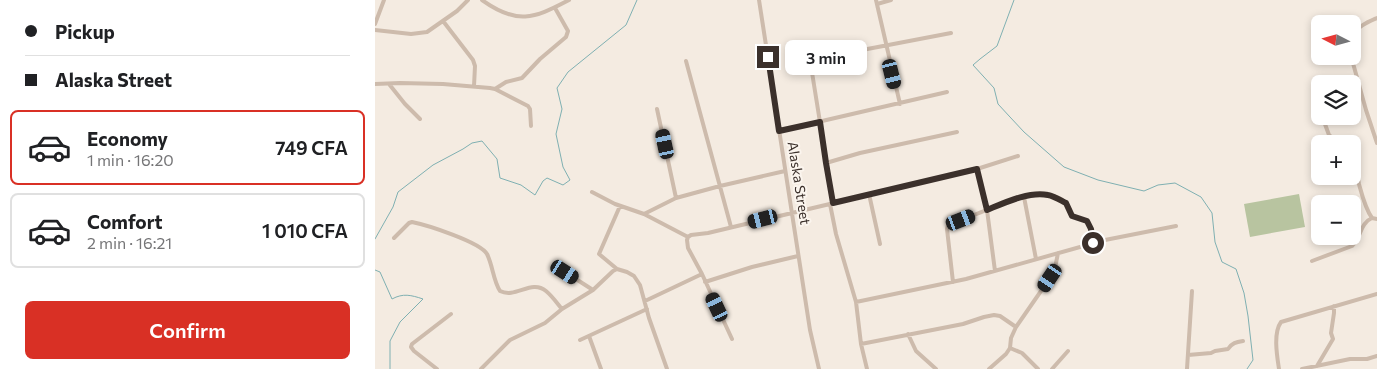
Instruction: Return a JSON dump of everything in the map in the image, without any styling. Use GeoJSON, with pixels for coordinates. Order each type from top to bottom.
{"type":"FeatureCollection","features":[{"type":"Feature","properties":{"kind":"street"},"geometry":{"type":"LineString","coordinates":[[375,24],[384,0]]}},
{"type":"Feature","properties":{"kind":"street"},"geometry":{"type":"LineString","coordinates":[[375,30],[396,33],[425,33],[457,11],[468,0]]}},
{"type":"Feature","properties":{"kind":"street"},"geometry":{"type":"LineString","coordinates":[[482,0],[496,10],[523,18],[555,8],[569,0]]}},
{"type":"Feature","properties":{"kind":"street","name":"Alaska Street"},"geometry":{"type":"LineString","coordinates":[[759,0],[810,330],[819,369]]}},
{"type":"Feature","properties":{"kind":"street"},"geometry":{"type":"LineString","coordinates":[[891,0],[876,2],[900,104]]}},
{"type":"Feature","properties":{"kind":"street"},"geometry":{"type":"LineString","coordinates":[[495,89],[506,82],[522,78],[566,36],[567,31],[555,8]]}},
{"type":"Feature","properties":{"kind":"street"},"geometry":{"type":"LineString","coordinates":[[1361,26],[1377,18]]}},
{"type":"Feature","properties":{"kind":"street"},"geometry":{"type":"LineString","coordinates":[[443,21],[473,60],[475,66],[474,86]]}},
{"type":"Feature","properties":{"kind":"street"},"geometry":{"type":"LineString","coordinates":[[867,369],[861,344],[856,302],[836,234],[810,60],[951,33]]}},
{"type":"Feature","properties":{"kind":"street"},"geometry":{"type":"LineString","coordinates":[[686,60],[731,227]]}},
{"type":"Feature","properties":{"kind":"street"},"geometry":{"type":"LineString","coordinates":[[1354,65],[1377,143]]}},
{"type":"Feature","properties":{"kind":"street"},"geometry":{"type":"LineString","coordinates":[[375,84],[443,84],[495,89],[528,106],[530,109],[531,126]]}},
{"type":"Feature","properties":{"kind":"street"},"geometry":{"type":"LineString","coordinates":[[389,84],[420,119]]}},
{"type":"Feature","properties":{"kind":"street"},"geometry":{"type":"LineString","coordinates":[[779,131],[947,92]]}},
{"type":"Feature","properties":{"kind":"street"},"geometry":{"type":"LineString","coordinates":[[657,108],[676,198]]}},
{"type":"Feature","properties":{"kind":"street"},"geometry":{"type":"LineString","coordinates":[[826,163],[860,153],[957,132]]}},
{"type":"Feature","properties":{"kind":"street"},"geometry":{"type":"LineString","coordinates":[[688,237],[977,169],[1018,156]]}},
{"type":"Feature","properties":{"kind":"street"},"geometry":{"type":"LineString","coordinates":[[977,169],[987,210],[995,270]]}},
{"type":"Feature","properties":{"kind":"street"},"geometry":{"type":"LineString","coordinates":[[644,214],[676,198],[785,171]]}},
{"type":"Feature","properties":{"kind":"street"},"geometry":{"type":"LineString","coordinates":[[1359,185],[1367,210],[1372,218]]}},
{"type":"Feature","properties":{"kind":"street"},"geometry":{"type":"LineString","coordinates":[[593,192],[620,206],[644,214],[688,237]]}},
{"type":"Feature","properties":{"kind":"street"},"geometry":{"type":"LineString","coordinates":[[869,194],[880,244]]}},
{"type":"Feature","properties":{"kind":"street"},"geometry":{"type":"LineString","coordinates":[[953,282],[948,225],[1008,201],[1024,197],[1047,195],[1066,203],[1072,216],[1087,221],[1091,229],[1093,243]]}},
{"type":"Feature","properties":{"kind":"street"},"geometry":{"type":"LineString","coordinates":[[1024,197],[1036,259]]}},
{"type":"Feature","properties":{"kind":"street"},"geometry":{"type":"LineString","coordinates":[[620,206],[599,254],[617,269],[634,276],[640,284],[667,369]]}},
{"type":"Feature","properties":{"kind":"street"},"geometry":{"type":"LineString","coordinates":[[1312,261],[1352,246],[1356,242],[1365,223],[1372,218],[1377,218]]}},
{"type":"Feature","properties":{"kind":"street"},"geometry":{"type":"LineString","coordinates":[[394,238],[412,222],[443,231],[483,249],[489,259],[500,291],[510,294],[529,287],[541,288],[562,309]]}},
{"type":"Feature","properties":{"kind":"street"},"geometry":{"type":"LineString","coordinates":[[856,302],[953,282],[1093,243],[1175,226]]}},
{"type":"Feature","properties":{"kind":"street"},"geometry":{"type":"LineString","coordinates":[[688,237],[688,248],[732,339]]}},
{"type":"Feature","properties":{"kind":"street"},"geometry":{"type":"LineString","coordinates":[[989,369],[1010,348],[1011,338],[1016,328],[1050,278],[1055,268],[1058,253]]}},
{"type":"Feature","properties":{"kind":"street"},"geometry":{"type":"LineString","coordinates":[[705,282],[752,267],[799,256]]}},
{"type":"Feature","properties":{"kind":"street"},"geometry":{"type":"LineString","coordinates":[[481,369],[510,340],[538,327],[562,309],[593,290],[617,269]]}},
{"type":"Feature","properties":{"kind":"street"},"geometry":{"type":"LineString","coordinates":[[565,272],[593,290]]}},
{"type":"Feature","properties":{"kind":"street"},"geometry":{"type":"LineString","coordinates":[[645,302],[702,274]]}},
{"type":"Feature","properties":{"kind":"street"},"geometry":{"type":"LineString","coordinates":[[1187,369],[1192,291]]}},
{"type":"Feature","properties":{"kind":"street"},"geometry":{"type":"LineString","coordinates":[[1279,369],[1277,328],[1281,322],[1377,294]]}},
{"type":"Feature","properties":{"kind":"street"},"geometry":{"type":"LineString","coordinates":[[1314,367],[1333,339],[1331,333],[1334,306]]}},
{"type":"Feature","properties":{"kind":"street"},"geometry":{"type":"LineString","coordinates":[[580,340],[647,309]]}},
{"type":"Feature","properties":{"kind":"street"},"geometry":{"type":"LineString","coordinates":[[437,369],[414,351],[411,344],[451,314]]}},
{"type":"Feature","properties":{"kind":"street"},"geometry":{"type":"LineString","coordinates":[[861,344],[963,324],[984,317],[999,316],[1016,328]]}},
{"type":"Feature","properties":{"kind":"street"},"geometry":{"type":"LineString","coordinates":[[908,334],[916,351],[936,369]]}},
{"type":"Feature","properties":{"kind":"street"},"geometry":{"type":"LineString","coordinates":[[589,336],[601,369]]}},
{"type":"Feature","properties":{"kind":"street"},"geometry":{"type":"LineString","coordinates":[[1188,355],[1228,349],[1230,345],[1243,341]]}},
{"type":"Feature","properties":{"kind":"street"},"geometry":{"type":"LineString","coordinates":[[1010,348],[1022,353],[1037,369]]}},
{"type":"Feature","properties":{"kind":"street"},"geometry":{"type":"LineString","coordinates":[[1052,369],[1068,351]]}},
{"type":"Feature","properties":{"kind":"street"},"geometry":{"type":"LineString","coordinates":[[1302,369],[1350,358],[1367,359],[1377,356]]}},
{"type":"Feature","properties":{"kind":"green space"},"geometry":{"type":"Polygon","coordinates":[[[1299,194],[1305,227],[1250,237],[1244,204],[1299,194]]]}},
{"type":"Feature","properties":{"kind":"waterway"},"geometry":{"type":"LineString","coordinates":[[375,239],[393,207],[398,192],[433,165],[472,143],[482,141],[497,159],[500,178],[521,185],[535,195],[543,181],[547,178],[563,185],[570,180],[563,167],[556,134],[562,109],[557,88],[568,72],[626,25],[637,0]]}},
{"type":"Feature","properties":{"kind":"waterway"},"geometry":{"type":"LineString","coordinates":[[1014,0],[997,46],[973,65],[994,88],[998,104],[1024,132],[1064,167],[1098,180],[1144,191],[1158,185],[1175,183],[1201,197],[1212,213],[1215,242],[1222,262],[1236,269],[1244,293],[1253,360],[1247,369]]}},
{"type":"Feature","properties":{"kind":"waterway"},"geometry":{"type":"LineString","coordinates":[[375,270],[380,272],[392,299],[407,295],[423,299],[400,322],[390,341],[390,369]]}},
{"type":"Feature","properties":{"kind":"route"},"geometry":{"type":"LineString","coordinates":[[768,57],[779,131],[820,122],[833,203],[977,169],[987,210],[1008,201],[1031,195],[1047,195],[1060,199],[1066,203],[1072,216],[1087,221],[1091,229],[1093,243]]}}]}
